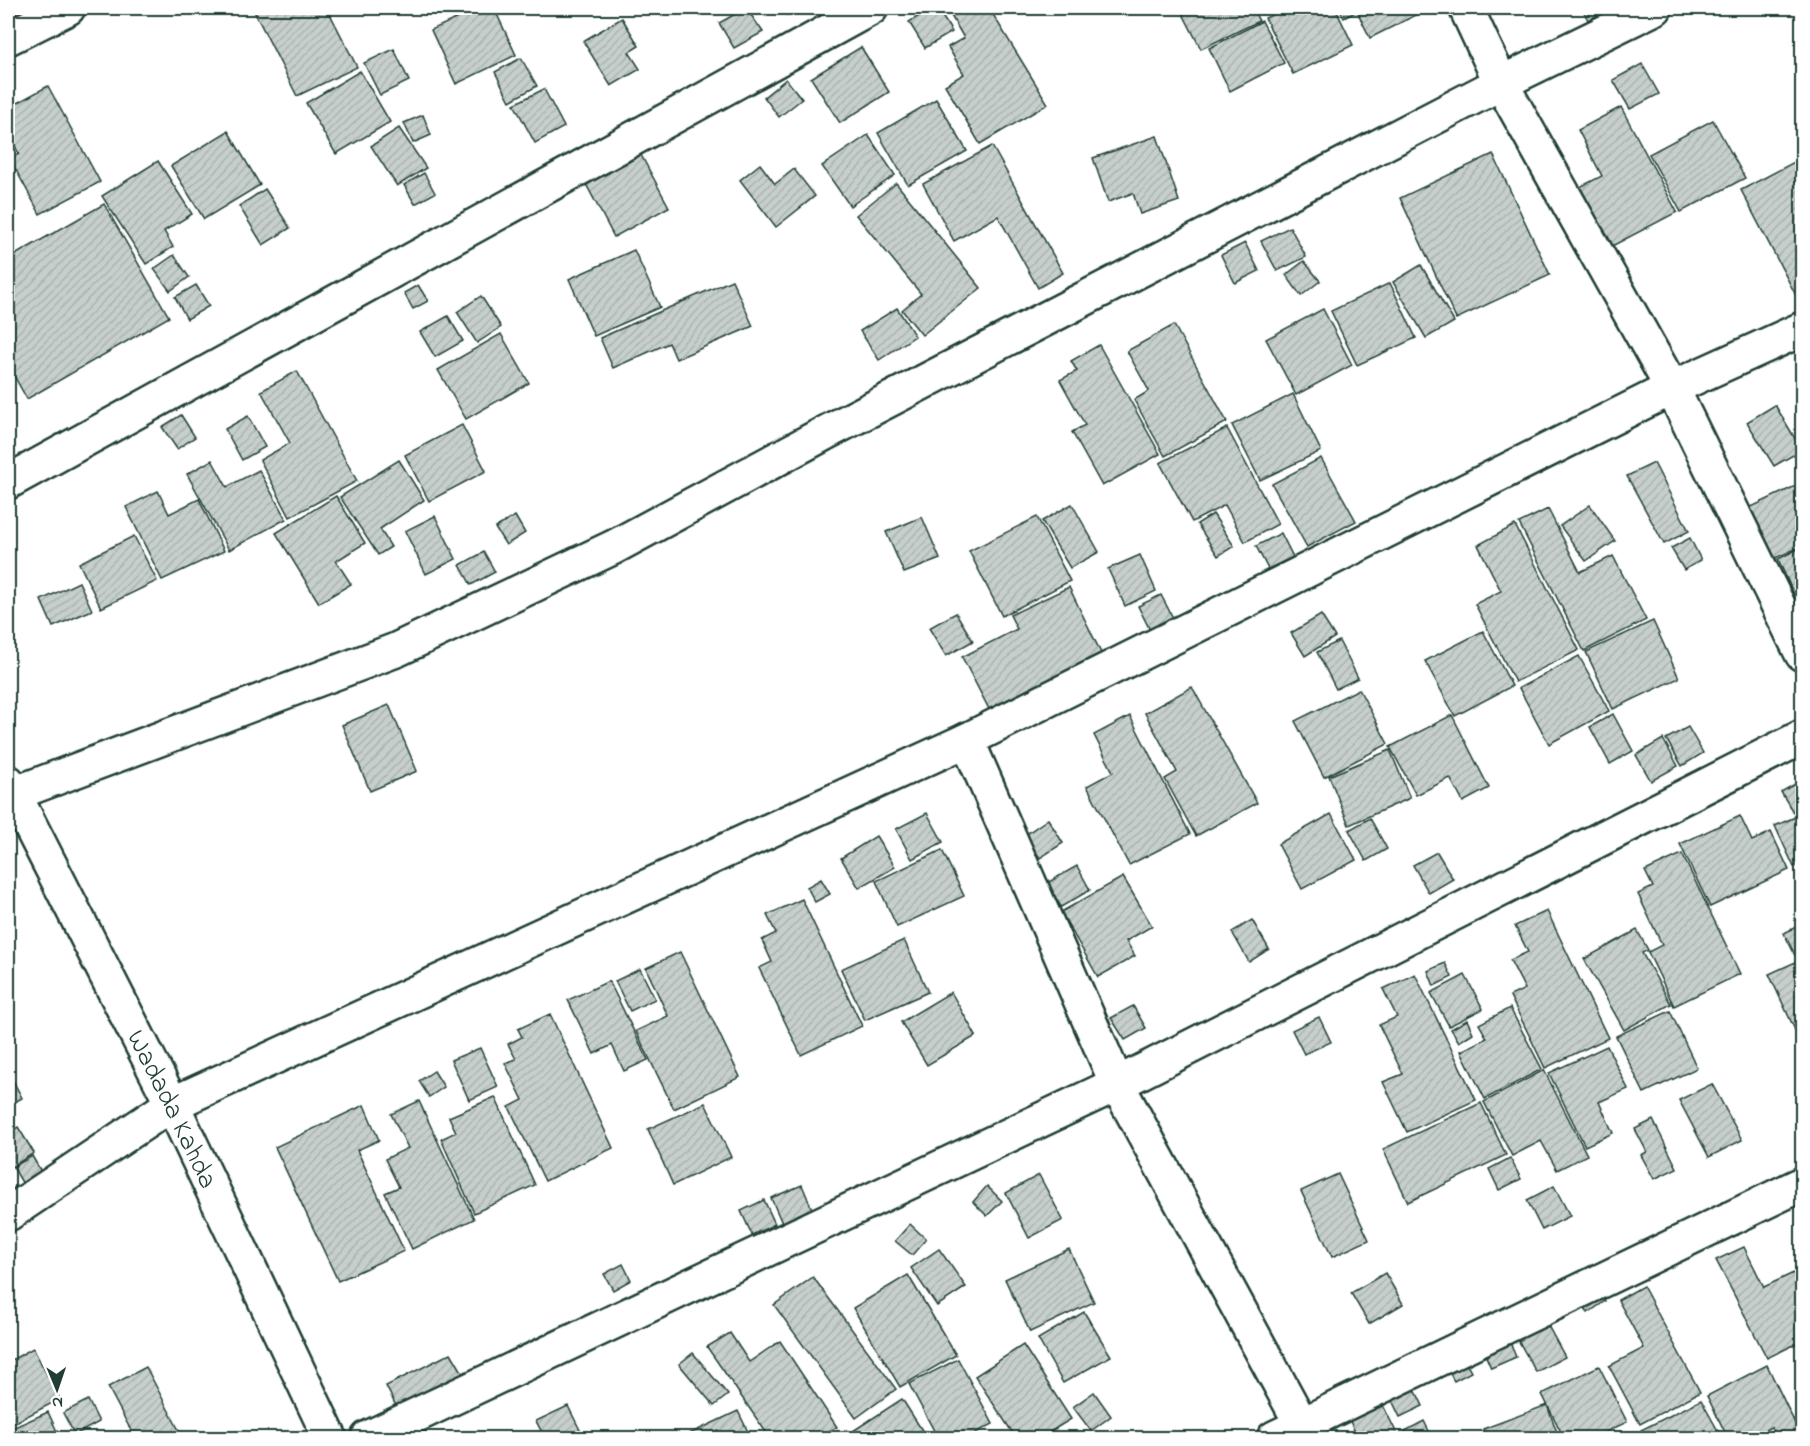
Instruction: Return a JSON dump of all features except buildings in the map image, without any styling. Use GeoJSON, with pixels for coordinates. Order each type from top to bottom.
{"type":"FeatureCollection","features":[{"type":"Feature","properties":{"kind":"street"},"geometry":{"type":"LineString","coordinates":[[8,38],[68,8]]}},
{"type":"Feature","properties":{"kind":"street"},"geometry":{"type":"LineString","coordinates":[[8,482],[871,8]]}},
{"type":"Feature","properties":{"kind":"street"},"geometry":{"type":"LineString","coordinates":[[1466,8],[1501,83],[1672,388],[1803,654]]}},
{"type":"Feature","properties":{"kind":"street"},"geometry":{"type":"LineString","coordinates":[[9,790],[396,650],[614,547],[838,427],[1501,83],[1655,8]]}},
{"type":"Feature","properties":{"kind":"street"},"geometry":{"type":"LineString","coordinates":[[8,1214],[172,1104],[967,740],[1672,388],[1803,329]]}},
{"type":"Feature","properties":{"kind":"street"},"geometry":{"type":"LineString","coordinates":[[368,1438],[1117,1084],[1803,737]]}},
{"type":"Feature","properties":{"kind":"street"},"geometry":{"type":"LineString","coordinates":[[967,740],[1117,1084],[1296,1434],[1803,1184]]}},
{"type":"Feature","properties":{"kind":"street","name":"Wadada Kahda"},"geometry":{"type":"LineString","coordinates":[[9,790],[172,1104],[330,1438]]}}]}
